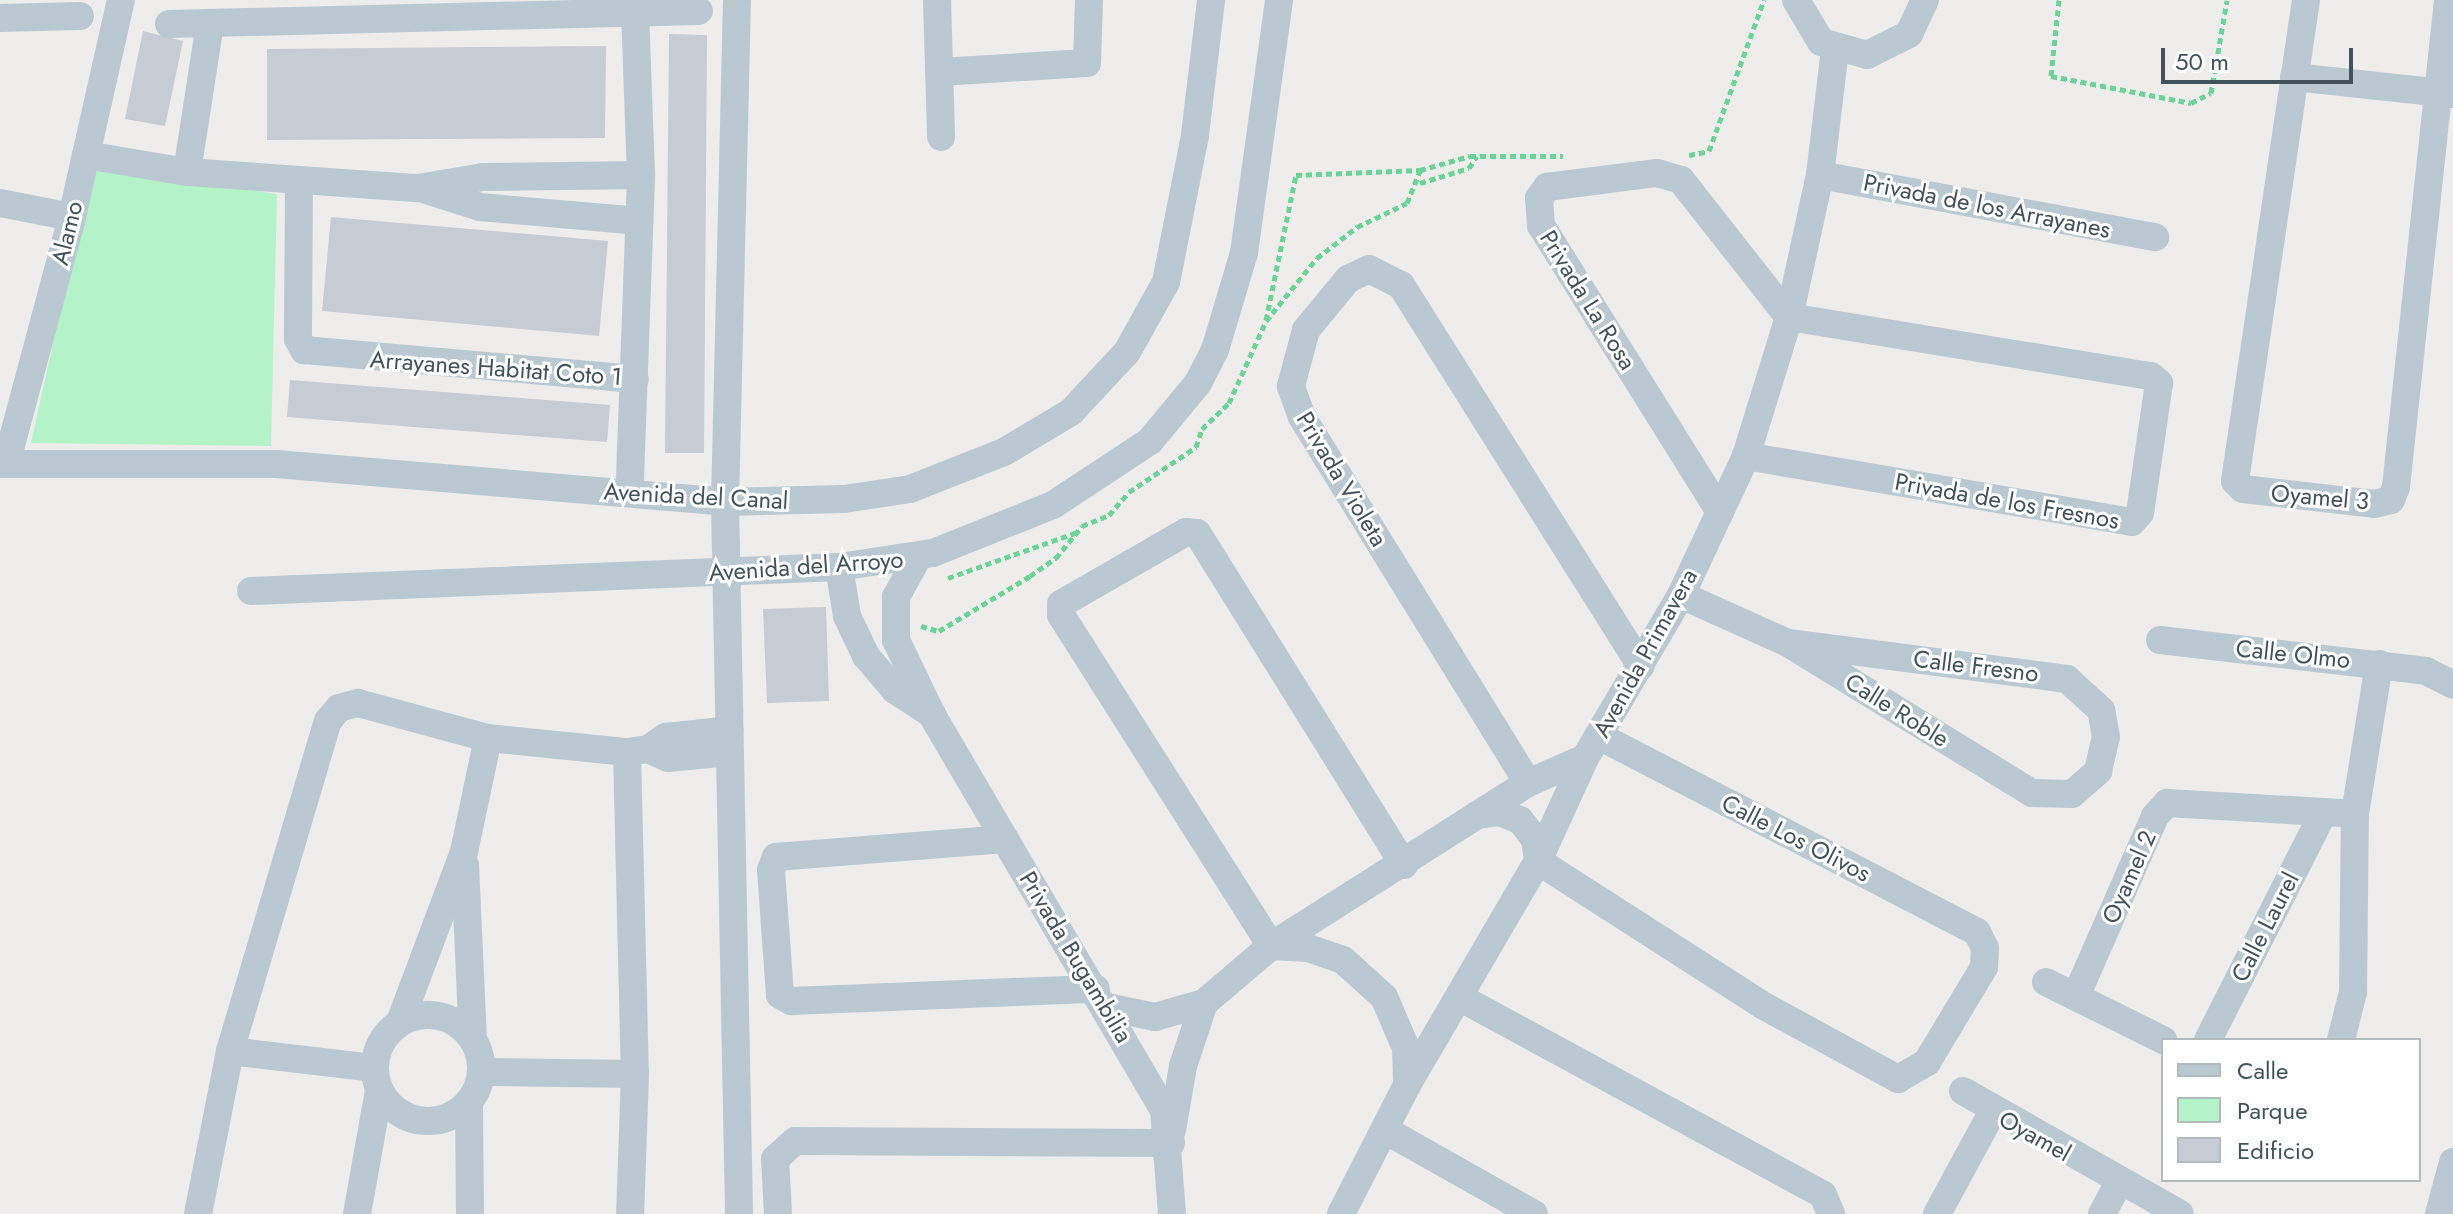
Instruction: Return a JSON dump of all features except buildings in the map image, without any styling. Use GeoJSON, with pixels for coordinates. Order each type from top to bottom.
{"type":"FeatureCollection","features":[{"type":"Feature","properties":{"kind":"street","name":"Alamo"},"geometry":{"type":"LineString","coordinates":[[3,464],[72,217],[121,0]]}},
{"type":"Feature","properties":{"kind":"street"},"geometry":{"type":"LineString","coordinates":[[737,0],[725,502],[739,1214]]}},
{"type":"Feature","properties":{"kind":"street"},"geometry":{"type":"LineString","coordinates":[[937,0],[941,137]]}},
{"type":"Feature","properties":{"kind":"street"},"geometry":{"type":"LineString","coordinates":[[940,72],[1087,63],[1089,0]]}},
{"type":"Feature","properties":{"kind":"street","name":"Avenida del Canal"},"geometry":{"type":"LineString","coordinates":[[3,464],[276,464],[725,502],[844,499],[910,489],[1004,452],[1071,412],[1127,352],[1166,282],[1195,135],[1211,0]]}},
{"type":"Feature","properties":{"kind":"street","name":"Avenida del Arroyo"},"geometry":{"type":"LineString","coordinates":[[251,591],[839,567],[918,557],[1019,522],[1087,486],[1150,441],[1198,383],[1227,318],[1244,253],[1279,0]]}},
{"type":"Feature","properties":{"kind":"street"},"geometry":{"type":"LineString","coordinates":[[1796,0],[1809,31],[1835,50],[1867,55],[1897,44],[1919,20],[1925,0]]}},
{"type":"Feature","properties":{"kind":"street","name":"Oyamel 3"},"geometry":{"type":"LineString","coordinates":[[2306,0],[2235,481],[2243,489],[2345,501],[2391,500],[2396,487],[2446,94],[2448,0]]}},
{"type":"Feature","properties":{"kind":"street"},"geometry":{"type":"LineString","coordinates":[[169,24],[699,11]]}},
{"type":"Feature","properties":{"kind":"street","name":"Arrayanes Habitat Coto 1"},"geometry":{"type":"LineString","coordinates":[[299,182],[298,339],[304,350],[635,379],[641,175],[635,13]]}},
{"type":"Feature","properties":{"kind":"street"},"geometry":{"type":"LineString","coordinates":[[0,18],[80,16]]}},
{"type":"Feature","properties":{"kind":"street"},"geometry":{"type":"LineString","coordinates":[[187,172],[210,23]]}},
{"type":"Feature","properties":{"kind":"street","name":"Avenida Primavera"},"geometry":{"type":"LineString","coordinates":[[1341,1214],[1407,1085],[1538,861],[1592,747],[1681,595],[1746,456],[1789,317],[1820,175],[1835,50]]}},
{"type":"Feature","properties":{"kind":"street"},"geometry":{"type":"LineString","coordinates":[[2294,77],[2446,94]]}},
{"type":"Feature","properties":{"kind":"street"},"geometry":{"type":"LineString","coordinates":[[86,155],[187,172],[418,188],[483,177],[641,175]]}},
{"type":"Feature","properties":{"kind":"street","name":"Privada La Rosa"},"geometry":{"type":"LineString","coordinates":[[1720,512],[1541,226],[1539,198],[1560,181],[1657,173],[1681,180],[1789,317]]}},
{"type":"Feature","properties":{"kind":"street","name":"Privada de los Arrayanes"},"geometry":{"type":"LineString","coordinates":[[1820,175],[2155,237]]}},
{"type":"Feature","properties":{"kind":"street"},"geometry":{"type":"LineString","coordinates":[[418,188],[480,207],[639,221]]}},
{"type":"Feature","properties":{"kind":"street"},"geometry":{"type":"LineString","coordinates":[[0,203],[72,217]]}},
{"type":"Feature","properties":{"kind":"street","name":"Privada Violeta"},"geometry":{"type":"LineString","coordinates":[[1528,783],[1302,417],[1291,386],[1306,330],[1348,279],[1369,269],[1401,285],[1641,666]]}},
{"type":"Feature","properties":{"kind":"street","name":"Privada de los Fresnos"},"geometry":{"type":"LineString","coordinates":[[1746,456],[2126,522],[2140,513],[2160,389],[2156,378],[1789,317]]}},
{"type":"Feature","properties":{"kind":"street"},"geometry":{"type":"LineString","coordinates":[[630,478],[635,379]]}},
{"type":"Feature","properties":{"kind":"street"},"geometry":{"type":"LineString","coordinates":[[1271,946],[1061,615],[1065,599],[1186,532],[1197,533],[1404,865]]}},
{"type":"Feature","properties":{"kind":"street","name":"Privada Bugambilia"},"geometry":{"type":"LineString","coordinates":[[918,557],[896,597],[893,626],[932,715],[1164,1110],[1171,1143],[1172,1214]]}},
{"type":"Feature","properties":{"kind":"street","name":"Privada Bugambilia"},"geometry":{"type":"LineString","coordinates":[[839,567],[847,616],[866,656],[895,690],[932,715]]}},
{"type":"Feature","properties":{"kind":"street","name":"Calle Roble"},"geometry":{"type":"LineString","coordinates":[[1681,595],[1788,643],[2032,793],[2072,794],[2091,781],[2102,760]]}},
{"type":"Feature","properties":{"kind":"street","name":"Calle Olmo"},"geometry":{"type":"LineString","coordinates":[[2160,640],[2439,668],[2453,685]]}},
{"type":"Feature","properties":{"kind":"street","name":"Calle Fresno"},"geometry":{"type":"LineString","coordinates":[[1788,643],[2067,679],[2101,710],[2102,760]]}},
{"type":"Feature","properties":{"kind":"street"},"geometry":{"type":"LineString","coordinates":[[2342,1038],[2353,992],[2355,814],[2379,664]]}},
{"type":"Feature","properties":{"kind":"street"},"geometry":{"type":"LineString","coordinates":[[198,1214],[230,1051],[328,721],[339,708],[358,703],[488,738],[638,750],[668,758],[730,741]]}},
{"type":"Feature","properties":{"kind":"street"},"geometry":{"type":"LineString","coordinates":[[357,1214],[382,1042],[400,1022],[464,852],[488,738]]}},
{"type":"Feature","properties":{"kind":"street"},"geometry":{"type":"LineString","coordinates":[[1005,839],[776,857],[771,870],[780,995],[791,1001],[1101,998],[1155,1017],[1204,1003],[1271,946],[1404,865],[1528,783],[1592,747]]}},
{"type":"Feature","properties":{"kind":"street","name":"Calle Los Olivos"},"geometry":{"type":"LineString","coordinates":[[1538,861],[1764,1006],[1898,1079],[1927,1062],[1984,967],[1985,948],[1977,932],[1592,747]]}},
{"type":"Feature","properties":{"kind":"street"},"geometry":{"type":"LineString","coordinates":[[630,1214],[635,1074],[638,750]]}},
{"type":"Feature","properties":{"kind":"street","name":"Oyamel 2"},"geometry":{"type":"LineString","coordinates":[[2077,994],[2155,816],[2167,803],[2355,814]]}},
{"type":"Feature","properties":{"kind":"street"},"geometry":{"type":"LineString","coordinates":[[1477,815],[1499,812],[1520,820],[1535,839],[1538,861]]}},
{"type":"Feature","properties":{"kind":"street","name":"Calle Laurel"},"geometry":{"type":"LineString","coordinates":[[2209,1038],[2323,813]]}},
{"type":"Feature","properties":{"kind":"street"},"geometry":{"type":"LineString","coordinates":[[464,852],[473,1040],[481,1072],[469,1101],[470,1214]]}},
{"type":"Feature","properties":{"kind":"street"},"geometry":{"type":"LineString","coordinates":[[1271,946],[1326,953],[1372,982],[1402,1030],[1407,1085]]}},
{"type":"Feature","properties":{"kind":"street"},"geometry":{"type":"LineString","coordinates":[[2046,982],[2077,994],[2161,1039]]}},
{"type":"Feature","properties":{"kind":"street"},"geometry":{"type":"LineString","coordinates":[[1459,997],[1823,1195],[1832,1211]]}},
{"type":"Feature","properties":{"kind":"street"},"geometry":{"type":"LineString","coordinates":[[778,1214],[775,1159],[795,1141],[1171,1143],[1183,1066],[1204,1003]]}},
{"type":"Feature","properties":{"kind":"street"},"geometry":{"type":"LineString","coordinates":[[400,1022],[440,1017],[473,1040]]}},
{"type":"Feature","properties":{"kind":"street"},"geometry":{"type":"LineString","coordinates":[[230,1051],[377,1079],[411,1118],[453,1115],[469,1101]]}},
{"type":"Feature","properties":{"kind":"street"},"geometry":{"type":"LineString","coordinates":[[481,1072],[635,1074]]}},
{"type":"Feature","properties":{"kind":"street"},"geometry":{"type":"LineString","coordinates":[[1963,1091],[1994,1109]]}},
{"type":"Feature","properties":{"kind":"street","name":"Oyamel"},"geometry":{"type":"LineString","coordinates":[[1937,1214],[1994,1109],[2118,1184],[2180,1214]]}},
{"type":"Feature","properties":{"kind":"street"},"geometry":{"type":"LineString","coordinates":[[1385,1130],[1534,1214]]}},
{"type":"Feature","properties":{"kind":"street"},"geometry":{"type":"LineString","coordinates":[[2439,1214],[2453,1162]]}},
{"type":"Feature","properties":{"kind":"street"},"geometry":{"type":"LineString","coordinates":[[2102,1214],[2118,1184]]}},
{"type":"Feature","properties":{"kind":"path"},"geometry":{"type":"LineString","coordinates":[[1683,154],[1709,151],[1764,0]]}},
{"type":"Feature","properties":{"kind":"path"},"geometry":{"type":"LineString","coordinates":[[2059,0],[2051,76],[2191,103],[2211,93],[2227,0]]}},
{"type":"Feature","properties":{"kind":"path"},"geometry":{"type":"LineString","coordinates":[[1420,183],[1469,168],[1477,156]]}},
{"type":"Feature","properties":{"kind":"path"},"geometry":{"type":"LineString","coordinates":[[935,582],[1075,533],[1109,515],[1129,492],[1196,447],[1202,429],[1229,403],[1266,321],[1296,175],[1420,170],[1443,159],[1477,156],[1571,156]]}},
{"type":"Feature","properties":{"kind":"path"},"geometry":{"type":"LineString","coordinates":[[1266,321],[1317,258],[1357,227],[1407,203],[1420,183],[1420,170]]}},
{"type":"Feature","properties":{"kind":"path"},"geometry":{"type":"LineString","coordinates":[[912,615],[924,631],[939,631],[1056,558],[1075,533]]}},
{"type":"Feature","properties":{"kind":"green space"},"geometry":{"type":"Polygon","coordinates":[[[92,167],[277,194],[271,446],[31,443],[92,167]]]}}]}
